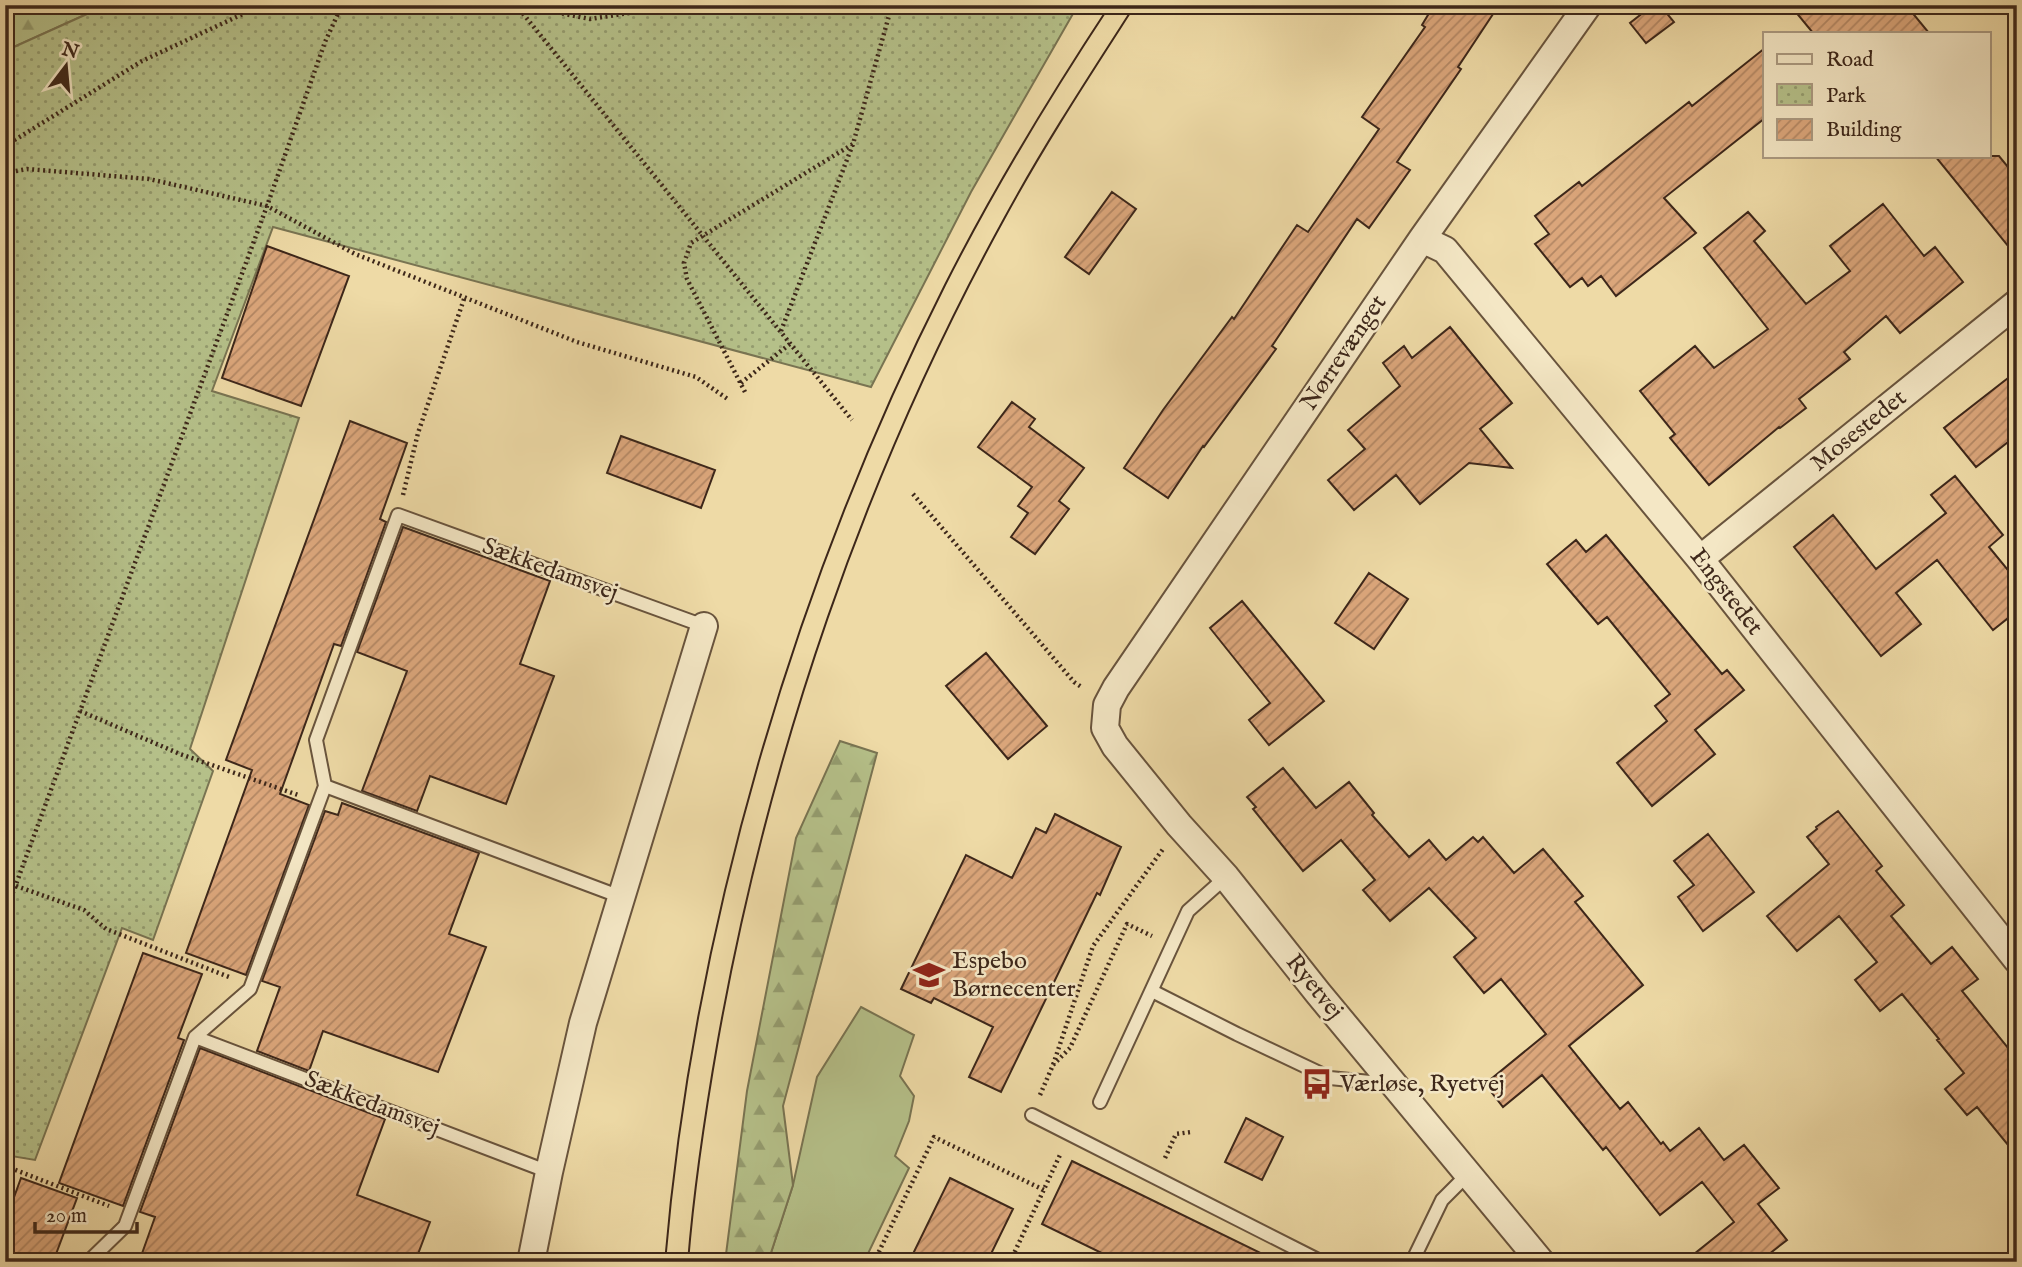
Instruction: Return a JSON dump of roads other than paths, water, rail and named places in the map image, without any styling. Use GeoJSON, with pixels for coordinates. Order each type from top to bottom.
{"type":"FeatureCollection","features":[{"type":"Feature","properties":{"kind":"street","name":"Nørrevænget"},"geometry":{"type":"LineString","coordinates":[[1107,705],[1422,239],[1588,5]]}},
{"type":"Feature","properties":{"kind":"street","name":"Engstedet"},"geometry":{"type":"LineString","coordinates":[[1422,239],[1445,250],[1700,559],[2012,946]]}},
{"type":"Feature","properties":{"kind":"street","name":"Mosestedet"},"geometry":{"type":"LineString","coordinates":[[1700,559],[2017,303]]}},
{"type":"Feature","properties":{"kind":"street","name":"Sækkedamsvej"},"geometry":{"type":"LineString","coordinates":[[531,1262],[583,1023],[704,626]]}},
{"type":"Feature","properties":{"kind":"street","name":"Ryetvej"},"geometry":{"type":"LineString","coordinates":[[1107,705],[1105,728],[1115,746],[1226,877],[1541,1262]]}},
{"type":"Feature","properties":{"kind":"lane","name":"Sækkedamsvej"},"geometry":{"type":"LineString","coordinates":[[325,786],[316,740],[398,515],[704,626]]}},
{"type":"Feature","properties":{"kind":"lane"},"geometry":{"type":"LineString","coordinates":[[88,1262],[125,1226],[195,1037],[250,989],[325,786],[621,897]]}},
{"type":"Feature","properties":{"kind":"lane"},"geometry":{"type":"LineString","coordinates":[[1100,1102],[1188,911],[1226,877]]}},
{"type":"Feature","properties":{"kind":"lane"},"geometry":{"type":"LineString","coordinates":[[1152,991],[1330,1078],[1395,1084]]}},
{"type":"Feature","properties":{"kind":"lane","name":"Sækkedamsvej"},"geometry":{"type":"LineString","coordinates":[[195,1037],[549,1172]]}},
{"type":"Feature","properties":{"kind":"lane"},"geometry":{"type":"LineString","coordinates":[[1032,1115],[1322,1262]]}},
{"type":"Feature","properties":{"kind":"lane"},"geometry":{"type":"LineString","coordinates":[[1412,1262],[1442,1200],[1468,1174]]}},
{"type":"Feature","properties":{"kind":"tram line"},"geometry":{"type":"LineString","coordinates":[[665,1262],[679,1137],[699,1011],[726,885],[759,760],[798,637],[842,516],[891,399],[945,285],[1023,143],[1110,5]]}},
{"type":"Feature","properties":{"kind":"tram line"},"geometry":{"type":"LineString","coordinates":[[688,1262],[709,1096],[739,933],[794,722],[828,618],[865,515],[907,415],[954,316],[1035,164],[1135,5]]}},
{"type":"Feature","properties":{"kind":"place","name":"Espebo Børnecenter"},"geometry":{"type":"Point","coordinates":[929,975]}},
{"type":"Feature","properties":{"kind":"place","name":"Værløse, Ryetvej"},"geometry":{"type":"Point","coordinates":[1317,1084]}}]}
